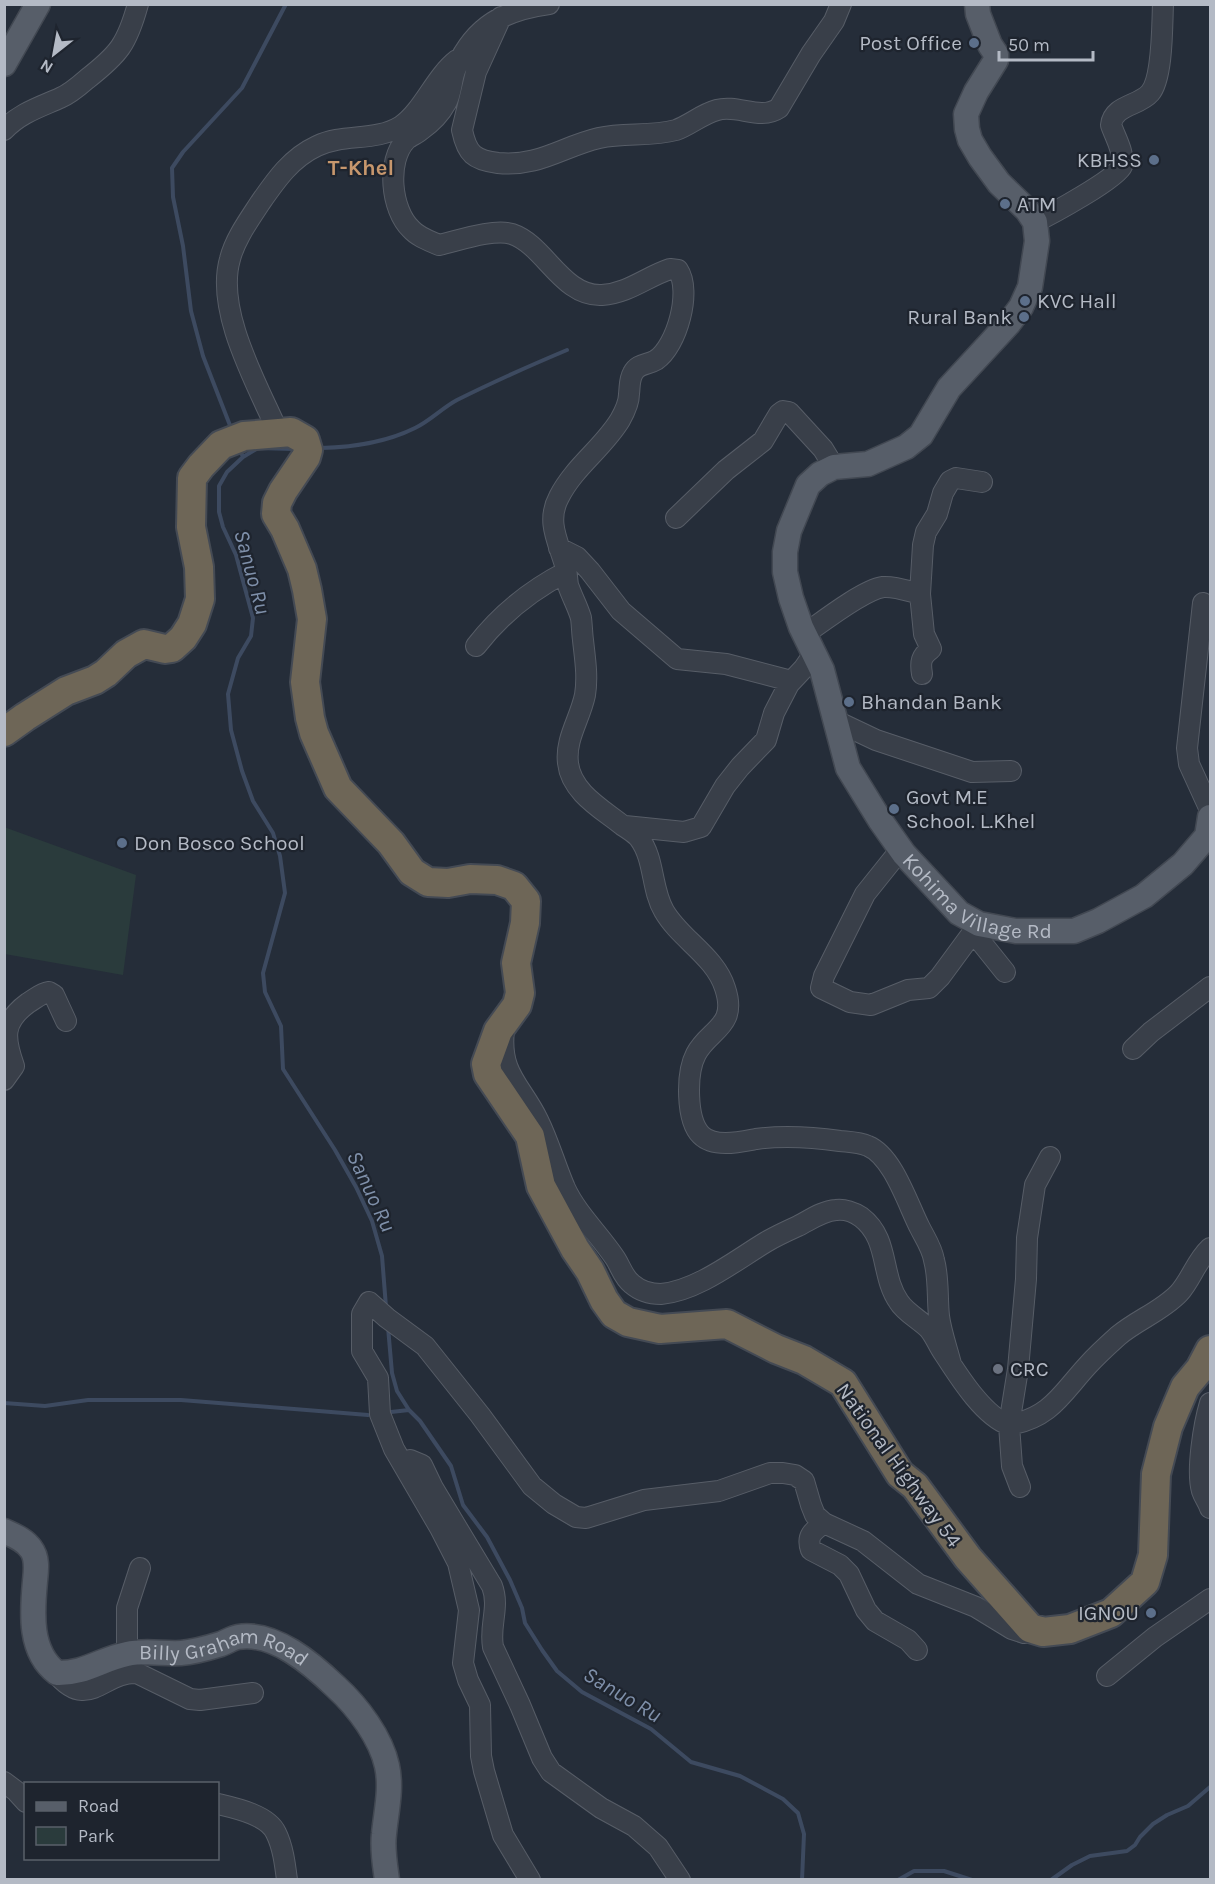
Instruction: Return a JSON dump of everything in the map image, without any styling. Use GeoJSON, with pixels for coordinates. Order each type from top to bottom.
{"type":"FeatureCollection","features":[{"type":"Feature","properties":{"kind":"highway","name":"National Highway 54"},"geometry":{"type":"LineString","coordinates":[[4,732],[66,692],[106,673],[126,654],[144,644],[165,649],[172,648],[183,638],[192,624],[200,599],[199,567],[191,527],[192,478],[220,444],[244,436],[278,432],[291,432],[305,440],[308,450],[303,463],[283,491],[277,504],[276,514],[302,569],[307,590],[312,619],[305,682],[314,733],[338,788],[391,843],[412,872],[428,882],[496,880],[514,886],[526,901],[525,923],[516,963],[520,993],[517,1005],[498,1031],[486,1064],[488,1074],[530,1136],[541,1186],[604,1300],[614,1314],[628,1322],[660,1329],[727,1324],[776,1349],[804,1360],[843,1383],[900,1474],[915,1486],[968,1558],[1030,1628],[1043,1632]]}},
{"type":"Feature","properties":{"kind":"highway"},"geometry":{"type":"LineString","coordinates":[[1043,1632],[1070,1629],[1111,1613],[1145,1582],[1153,1555],[1156,1474],[1167,1427],[1185,1387],[1200,1369],[1210,1350]]}},
{"type":"Feature","properties":{"kind":"main road"},"geometry":{"type":"LineString","coordinates":[[4,64],[38,4]]}},
{"type":"Feature","properties":{"kind":"main road"},"geometry":{"type":"LineString","coordinates":[[977,4],[978,14],[996,54],[996,60],[976,92],[966,114],[969,140],[999,183],[1027,210],[1035,222]]}},
{"type":"Feature","properties":{"kind":"main road","name":"Kohima Village Rd"},"geometry":{"type":"LineString","coordinates":[[1035,222],[1037,241],[1032,280],[1021,307],[949,388],[921,435],[906,447],[868,464],[834,467],[820,474],[808,485],[789,531],[785,552],[785,572],[791,598],[822,670],[848,768],[901,849],[959,913],[976,928],[1074,931],[1098,921],[1144,896],[1183,864],[1207,836],[1210,818]]}},
{"type":"Feature","properties":{"kind":"main road"},"geometry":{"type":"LineString","coordinates":[[4,1531],[21,1538],[33,1551],[36,1567],[33,1610],[35,1638],[45,1661],[55,1672]]}},
{"type":"Feature","properties":{"kind":"main road","name":"Billy Graham Road"},"geometry":{"type":"LineString","coordinates":[[55,1672],[69,1674],[80,1672],[127,1654],[181,1653],[222,1643],[236,1637],[252,1637],[284,1647],[300,1656],[317,1669],[356,1708],[381,1747],[387,1766],[389,1784],[384,1847],[387,1880]]}},
{"type":"Feature","properties":{"kind":"street"},"geometry":{"type":"LineString","coordinates":[[4,130],[28,111],[45,102],[61,98],[116,55],[125,42],[138,4]]}},
{"type":"Feature","properties":{"kind":"street"},"geometry":{"type":"LineString","coordinates":[[549,4],[520,9],[501,17],[482,30],[464,55],[456,68],[447,102],[438,115],[422,130],[405,141],[395,162],[394,195],[399,213],[411,230],[439,245],[498,233],[512,234],[530,245],[556,273],[585,292],[600,295],[619,292],[643,283],[670,268],[678,270],[683,278],[680,322],[672,340],[658,359],[635,369],[631,377],[630,396],[618,423],[586,459],[559,497],[553,511],[553,523],[567,583],[581,618],[587,657],[584,697],[569,741],[568,766],[575,785],[638,836],[664,911],[718,973],[725,988],[728,1012],[722,1026],[696,1054],[692,1066],[690,1106],[699,1133],[706,1139],[718,1142],[787,1136],[822,1138],[870,1146],[879,1153],[897,1179],[932,1252],[936,1265],[939,1318],[951,1364]]}},
{"type":"Feature","properties":{"kind":"street"},"geometry":{"type":"LineString","coordinates":[[501,17],[476,72],[462,130],[464,139],[474,157],[513,165],[545,159],[599,138],[626,134],[655,134],[676,130],[717,110],[772,112],[779,108],[811,54],[827,33],[841,4]]}},
{"type":"Feature","properties":{"kind":"street"},"geometry":{"type":"LineString","coordinates":[[1035,222],[1064,208],[1077,197],[1115,175],[1120,169],[1122,156],[1111,125],[1112,120],[1120,110],[1150,94],[1156,80],[1161,51],[1163,4]]}},
{"type":"Feature","properties":{"kind":"street"},"geometry":{"type":"LineString","coordinates":[[278,432],[235,332],[226,283],[230,259],[237,241],[286,167],[319,145],[340,138],[371,137],[401,125],[412,115],[447,68],[464,55]]}},
{"type":"Feature","properties":{"kind":"street"},"geometry":{"type":"LineString","coordinates":[[676,518],[726,470],[763,441],[783,411],[789,412],[823,449],[834,467]]}},
{"type":"Feature","properties":{"kind":"street"},"geometry":{"type":"LineString","coordinates":[[921,674],[922,657],[931,649],[924,634],[920,594],[923,545],[929,524],[937,514],[950,481],[956,478],[982,482]]}},
{"type":"Feature","properties":{"kind":"street"},"geometry":{"type":"LineString","coordinates":[[559,548],[577,557],[621,611],[677,659],[736,666],[791,681]]}},
{"type":"Feature","properties":{"kind":"street"},"geometry":{"type":"LineString","coordinates":[[476,646],[490,627],[513,607],[566,572]]}},
{"type":"Feature","properties":{"kind":"street"},"geometry":{"type":"LineString","coordinates":[[623,826],[664,832],[684,832],[701,827],[725,786],[766,740],[774,713],[791,681],[804,668],[810,643],[842,608],[880,588],[893,587],[920,594]]}},
{"type":"Feature","properties":{"kind":"street"},"geometry":{"type":"LineString","coordinates":[[1203,603],[1187,748],[1189,764],[1210,810]]}},
{"type":"Feature","properties":{"kind":"street"},"geometry":{"type":"LineString","coordinates":[[836,721],[876,740],[972,772],[1011,771]]}},
{"type":"Feature","properties":{"kind":"street"},"geometry":{"type":"LineString","coordinates":[[901,849],[865,894],[824,976],[821,988],[850,1002],[871,1005],[908,990],[929,988],[940,977],[976,928],[1005,972]]}},
{"type":"Feature","properties":{"kind":"street"},"geometry":{"type":"LineString","coordinates":[[1133,1049],[1150,1032],[1210,987]]}},
{"type":"Feature","properties":{"kind":"street"},"geometry":{"type":"LineString","coordinates":[[4,1080],[14,1066],[7,1042],[8,1030],[15,1013],[43,993],[49,992],[54,995],[66,1021]]}},
{"type":"Feature","properties":{"kind":"street"},"geometry":{"type":"LineString","coordinates":[[506,1018],[503,1056],[508,1070],[538,1120],[566,1189],[631,1284],[642,1291],[663,1294],[685,1288],[716,1273],[768,1241],[824,1213],[848,1211],[860,1216],[879,1237],[887,1276],[898,1302],[930,1330],[951,1364],[984,1406],[995,1418],[1009,1425],[1035,1418],[1052,1407],[1119,1335],[1178,1295],[1196,1265],[1210,1248]]}},
{"type":"Feature","properties":{"kind":"street"},"geometry":{"type":"LineString","coordinates":[[1020,1487],[1012,1466],[1009,1425],[1018,1369],[1026,1279],[1027,1238],[1035,1185],[1050,1157]]}},
{"type":"Feature","properties":{"kind":"street"},"geometry":{"type":"LineString","coordinates":[[530,1880],[503,1835],[484,1772],[481,1756],[480,1705],[463,1663],[469,1610],[458,1563],[394,1449],[380,1414],[378,1378],[362,1351],[362,1314],[369,1302],[425,1346],[532,1485],[554,1504],[576,1517],[585,1518],[644,1500],[719,1491],[770,1473],[795,1475],[804,1481],[815,1515],[824,1523],[863,1541],[918,1584],[976,1607],[1012,1629],[1024,1633],[1043,1632]]}},
{"type":"Feature","properties":{"kind":"street"},"geometry":{"type":"LineString","coordinates":[[1210,1403],[1205,1422],[1201,1474],[1202,1490],[1210,1508]]}},
{"type":"Feature","properties":{"kind":"street"},"geometry":{"type":"LineString","coordinates":[[406,1468],[410,1460],[423,1465],[433,1488],[492,1586],[496,1596],[491,1636],[493,1647],[546,1765],[558,1777],[593,1802],[634,1826],[658,1847],[680,1880]]}},
{"type":"Feature","properties":{"kind":"street"},"geometry":{"type":"LineString","coordinates":[[824,1523],[810,1536],[808,1542],[811,1550],[840,1565],[849,1574],[866,1610],[875,1621],[908,1640],[916,1650]]}},
{"type":"Feature","properties":{"kind":"street"},"geometry":{"type":"LineString","coordinates":[[127,1654],[127,1608],[140,1568]]}},
{"type":"Feature","properties":{"kind":"street"},"geometry":{"type":"LineString","coordinates":[[1107,1676],[1155,1637],[1210,1599]]}},
{"type":"Feature","properties":{"kind":"street"},"geometry":{"type":"LineString","coordinates":[[55,1672],[65,1684],[83,1690],[93,1689],[130,1672],[144,1676],[190,1699],[201,1700],[253,1693]]}},
{"type":"Feature","properties":{"kind":"street"},"geometry":{"type":"LineString","coordinates":[[4,1782],[24,1800]]}},
{"type":"Feature","properties":{"kind":"street"},"geometry":{"type":"LineString","coordinates":[[219,1804],[243,1810],[276,1831],[287,1880]]}},
{"type":"Feature","properties":{"kind":"green space"},"geometry":{"type":"Polygon","coordinates":[[[4,827],[136,875],[123,975],[5,954],[4,827]]]}},
{"type":"Feature","properties":{"kind":"waterway"},"geometry":{"type":"LineString","coordinates":[[231,428],[203,356],[191,311],[183,246],[173,197],[172,168],[183,152],[242,88],[286,4]]}},
{"type":"Feature","properties":{"kind":"waterway"},"geometry":{"type":"LineString","coordinates":[[321,448],[369,443],[404,433],[457,400],[567,350]]}},
{"type":"Feature","properties":{"kind":"waterway"},"geometry":{"type":"LineString","coordinates":[[243,457],[258,448],[294,449]]}},
{"type":"Feature","properties":{"kind":"waterway","name":"Sanuo Ru"},"geometry":{"type":"LineString","coordinates":[[240,450],[243,457],[227,472],[219,486],[219,512],[236,555],[253,618],[251,636],[238,658],[228,694],[231,730],[253,801],[273,833],[280,856],[285,893],[263,973],[265,992],[281,1026],[283,1069],[335,1150],[372,1221],[382,1256],[386,1307]]}},
{"type":"Feature","properties":{"kind":"waterway","name":"Sanuo Ru"},"geometry":{"type":"LineString","coordinates":[[388,1327],[392,1373],[397,1391],[451,1466],[463,1505],[487,1537],[510,1580],[522,1608],[525,1623],[557,1671],[582,1692],[651,1729],[691,1762],[740,1776],[783,1799],[798,1813],[804,1834],[802,1880]]}},
{"type":"Feature","properties":{"kind":"waterway"},"geometry":{"type":"LineString","coordinates":[[4,1403],[45,1406],[88,1400],[181,1400],[368,1415]]}},
{"type":"Feature","properties":{"kind":"waterway"},"geometry":{"type":"LineString","coordinates":[[391,1412],[409,1410]]}},
{"type":"Feature","properties":{"kind":"waterway"},"geometry":{"type":"LineString","coordinates":[[1051,1880],[1090,1856],[1127,1851],[1153,1824],[1188,1806],[1210,1787]]}},
{"type":"Feature","properties":{"kind":"waterway"},"geometry":{"type":"LineString","coordinates":[[898,1880],[914,1871],[944,1871],[972,1880]]}},
{"type":"Feature","properties":{"kind":"place","name":"Post Office"},"geometry":{"type":"Point","coordinates":[974,43]}},
{"type":"Feature","properties":{"kind":"place","name":"KBHSS"},"geometry":{"type":"Point","coordinates":[1154,160]}},
{"type":"Feature","properties":{"kind":"place","name":"ATM"},"geometry":{"type":"Point","coordinates":[1005,204]}},
{"type":"Feature","properties":{"kind":"place","name":"KVC Hall"},"geometry":{"type":"Point","coordinates":[1025,301]}},
{"type":"Feature","properties":{"kind":"place","name":"Rural Bank"},"geometry":{"type":"Point","coordinates":[1024,317]}},
{"type":"Feature","properties":{"kind":"place","name":"Bhandan Bank"},"geometry":{"type":"Point","coordinates":[849,702]}},
{"type":"Feature","properties":{"kind":"place","name":"Govt M.E School. L.Khel"},"geometry":{"type":"Point","coordinates":[894,809]}},
{"type":"Feature","properties":{"kind":"place","name":"Don Bosco School"},"geometry":{"type":"Point","coordinates":[122,843]}},
{"type":"Feature","properties":{"kind":"place","name":"CRC"},"geometry":{"type":"Point","coordinates":[998,1369]}},
{"type":"Feature","properties":{"kind":"place","name":"IGNOU"},"geometry":{"type":"Point","coordinates":[1151,1613]}},
{"type":"Feature","properties":{"kind":"district","name":"T-Khel"},"geometry":{"type":"Point","coordinates":[361,167]}}]}
